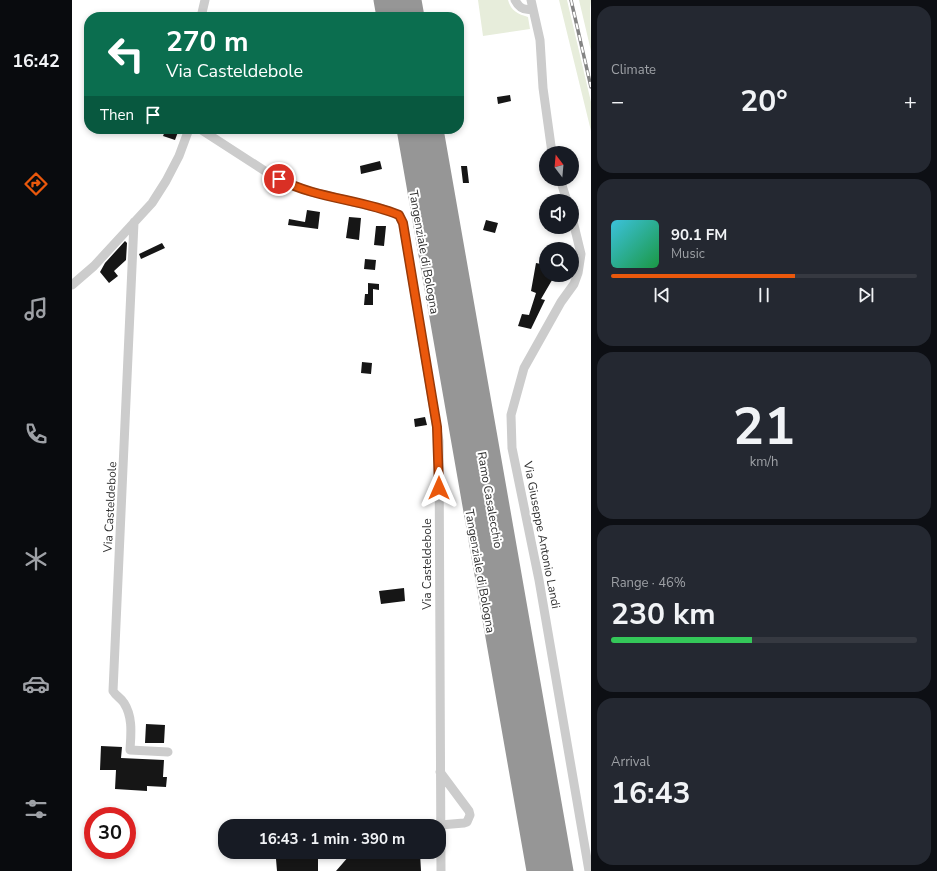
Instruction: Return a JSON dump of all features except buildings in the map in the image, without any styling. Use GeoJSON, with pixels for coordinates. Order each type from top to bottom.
{"type":"FeatureCollection","features":[{"type":"Feature","properties":{"kind":"highway"},"geometry":{"type":"LineString","coordinates":[[380,0],[382,12]]}},
{"type":"Feature","properties":{"kind":"highway"},"geometry":{"type":"LineString","coordinates":[[392,0],[394,12]]}},
{"type":"Feature","properties":{"kind":"highway"},"geometry":{"type":"LineString","coordinates":[[403,0],[405,12]]}},
{"type":"Feature","properties":{"kind":"highway"},"geometry":{"type":"LineString","coordinates":[[415,0],[417,12]]}},
{"type":"Feature","properties":{"kind":"highway","name":"Tangenziale di Bologna"},"geometry":{"type":"LineString","coordinates":[[404,134],[533,871]]}},
{"type":"Feature","properties":{"kind":"highway","name":"Ramo Casalecchio"},"geometry":{"type":"LineString","coordinates":[[416,134],[544,871]]}},
{"type":"Feature","properties":{"kind":"highway","name":"Ramo Casalecchio"},"geometry":{"type":"LineString","coordinates":[[426,134],[555,871]]}},
{"type":"Feature","properties":{"kind":"highway"},"geometry":{"type":"LineString","coordinates":[[438,134],[567,871]]}},
{"type":"Feature","properties":{"kind":"street"},"geometry":{"type":"LineString","coordinates":[[202,12],[204,0]]}},
{"type":"Feature","properties":{"kind":"street"},"geometry":{"type":"LineString","coordinates":[[515,0],[524,10],[532,5],[540,40],[543,88],[551,146]]}},
{"type":"Feature","properties":{"kind":"street","name":"Via Casteldebole"},"geometry":{"type":"LineString","coordinates":[[72,285],[94,266],[152,203],[166,181],[188,134]]}},
{"type":"Feature","properties":{"kind":"street","name":"Via Casteldebole"},"geometry":{"type":"LineString","coordinates":[[207,134],[268,173],[289,184],[308,191],[383,208],[399,215],[403,223],[439,441],[440,819]]}},
{"type":"Feature","properties":{"kind":"street","name":"Via Casteldebole"},"geometry":{"type":"LineString","coordinates":[[134,222],[114,691],[124,703],[130,718],[130,750],[168,752]]}},
{"type":"Feature","properties":{"kind":"street","name":"Via Giuseppe Antonio Landi"},"geometry":{"type":"LineString","coordinates":[[576,234],[581,254],[574,284],[557,308],[524,368],[511,415],[512,448],[539,580],[589,871]]}},
{"type":"Feature","properties":{"kind":"street"},"geometry":{"type":"LineString","coordinates":[[440,772],[469,811],[470,815],[467,822],[446,824]]}},
{"type":"Feature","properties":{"kind":"street","name":"Via Casteldebole"},"geometry":{"type":"LineString","coordinates":[[441,859],[441,871]]}},
{"type":"Feature","properties":{"kind":"green space"},"geometry":{"type":"Polygon","coordinates":[[[478,0],[508,0],[515,12],[528,17],[530,29],[483,36],[478,0]]]}},
{"type":"Feature","properties":{"kind":"green space"},"geometry":{"type":"Polygon","coordinates":[[[559,0],[567,0],[591,102],[591,131],[559,0]]]}},
{"type":"Feature","properties":{"kind":"green space"},"geometry":{"type":"Polygon","coordinates":[[[579,0],[591,0],[591,51],[579,0]]]}},
{"type":"Feature","properties":{"kind":"railway"},"geometry":{"type":"LineString","coordinates":[[571,0],[591,87]]}},
{"type":"Feature","properties":{"kind":"route"},"geometry":{"type":"LineString","coordinates":[[279,179],[308,191],[383,208],[399,215],[403,223],[437,427],[439,441],[439,488]]}}]}
